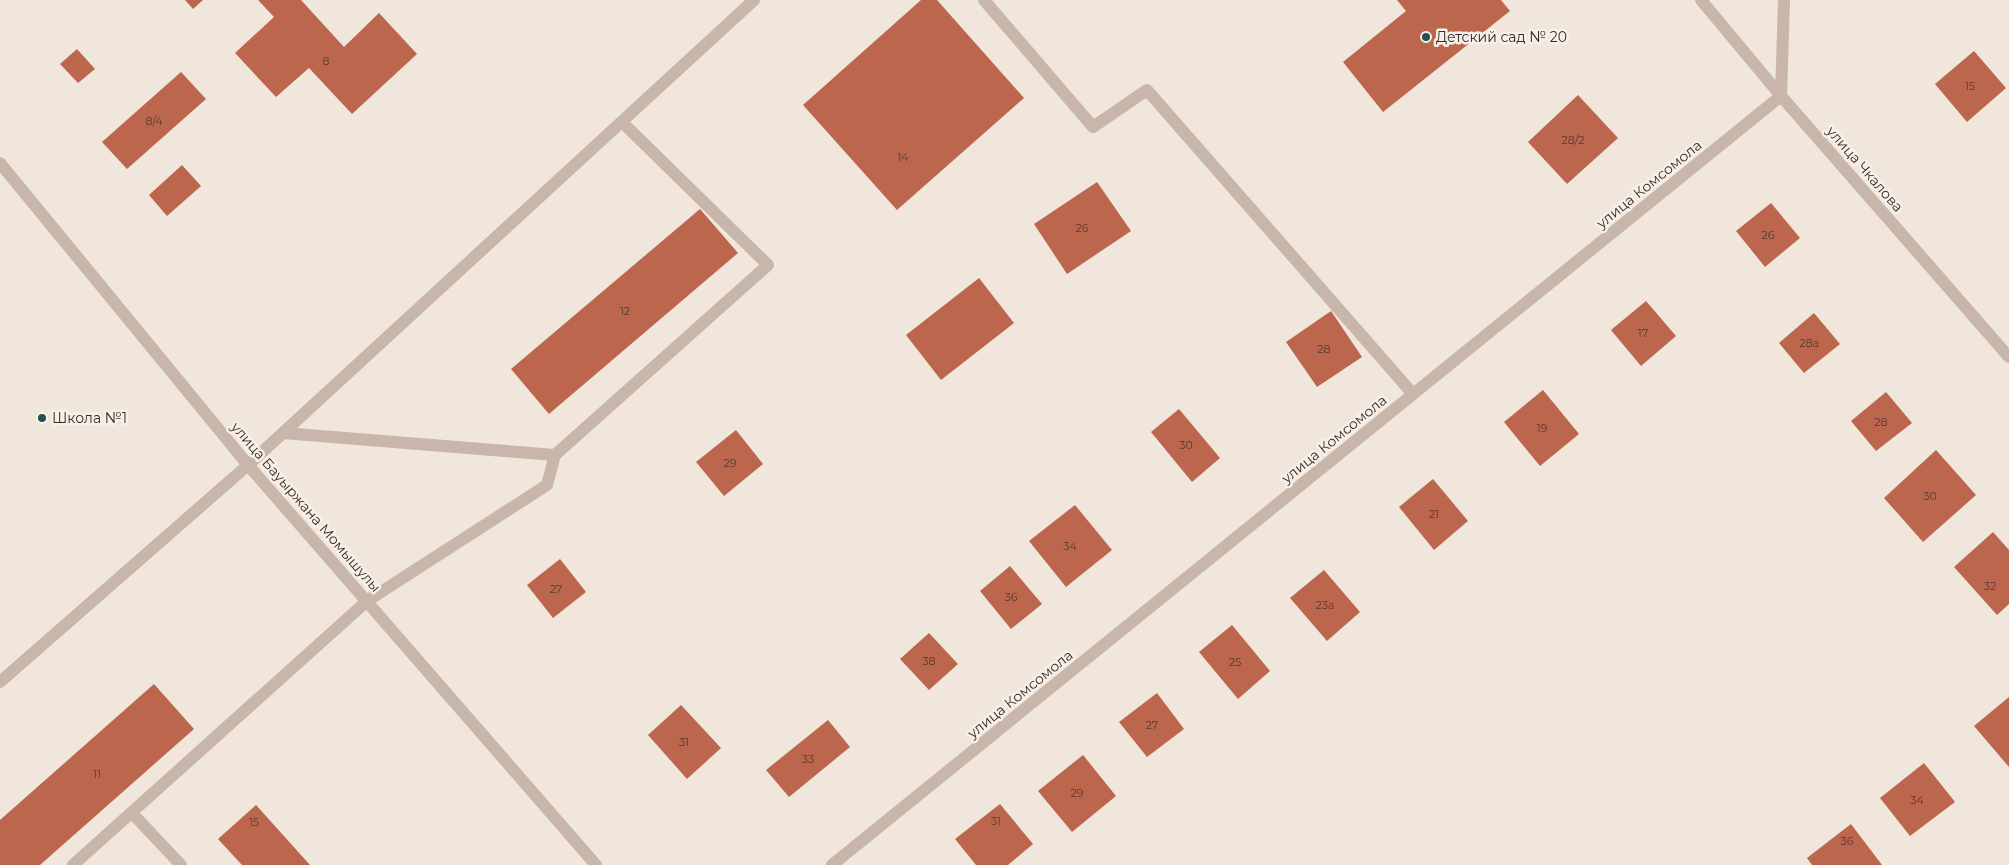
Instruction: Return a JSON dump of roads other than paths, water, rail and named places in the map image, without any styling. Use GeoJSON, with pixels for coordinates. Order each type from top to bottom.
{"type":"FeatureCollection","features":[{"type":"Feature","properties":{"kind":"street"},"geometry":{"type":"LineString","coordinates":[[0,682],[284,433],[754,0]]}},
{"type":"Feature","properties":{"kind":"street"},"geometry":{"type":"LineString","coordinates":[[984,0],[1093,127],[1147,90],[1413,394]]}},
{"type":"Feature","properties":{"kind":"street","name":"улица Чкалова"},"geometry":{"type":"LineString","coordinates":[[1701,0],[1781,96],[2009,357]]}},
{"type":"Feature","properties":{"kind":"street"},"geometry":{"type":"LineString","coordinates":[[1781,96],[1784,0]]}},
{"type":"Feature","properties":{"kind":"street","name":"улица Комсомола"},"geometry":{"type":"LineString","coordinates":[[832,865],[1781,96]]}},
{"type":"Feature","properties":{"kind":"street"},"geometry":{"type":"LineString","coordinates":[[73,865],[367,602],[547,485],[555,455],[768,265],[622,122]]}},
{"type":"Feature","properties":{"kind":"street","name":"улица Бауыржана Момышулы"},"geometry":{"type":"LineString","coordinates":[[0,163],[248,465],[596,865]]}},
{"type":"Feature","properties":{"kind":"street"},"geometry":{"type":"LineString","coordinates":[[284,433],[555,455]]}},
{"type":"Feature","properties":{"kind":"street"},"geometry":{"type":"LineString","coordinates":[[132,812],[181,865]]}},
{"type":"Feature","properties":{"kind":"place","name":"Детский сад № 20"},"geometry":{"type":"Point","coordinates":[1426,37]}},
{"type":"Feature","properties":{"kind":"place","name":"Школа №1"},"geometry":{"type":"Point","coordinates":[42,418]}}]}
